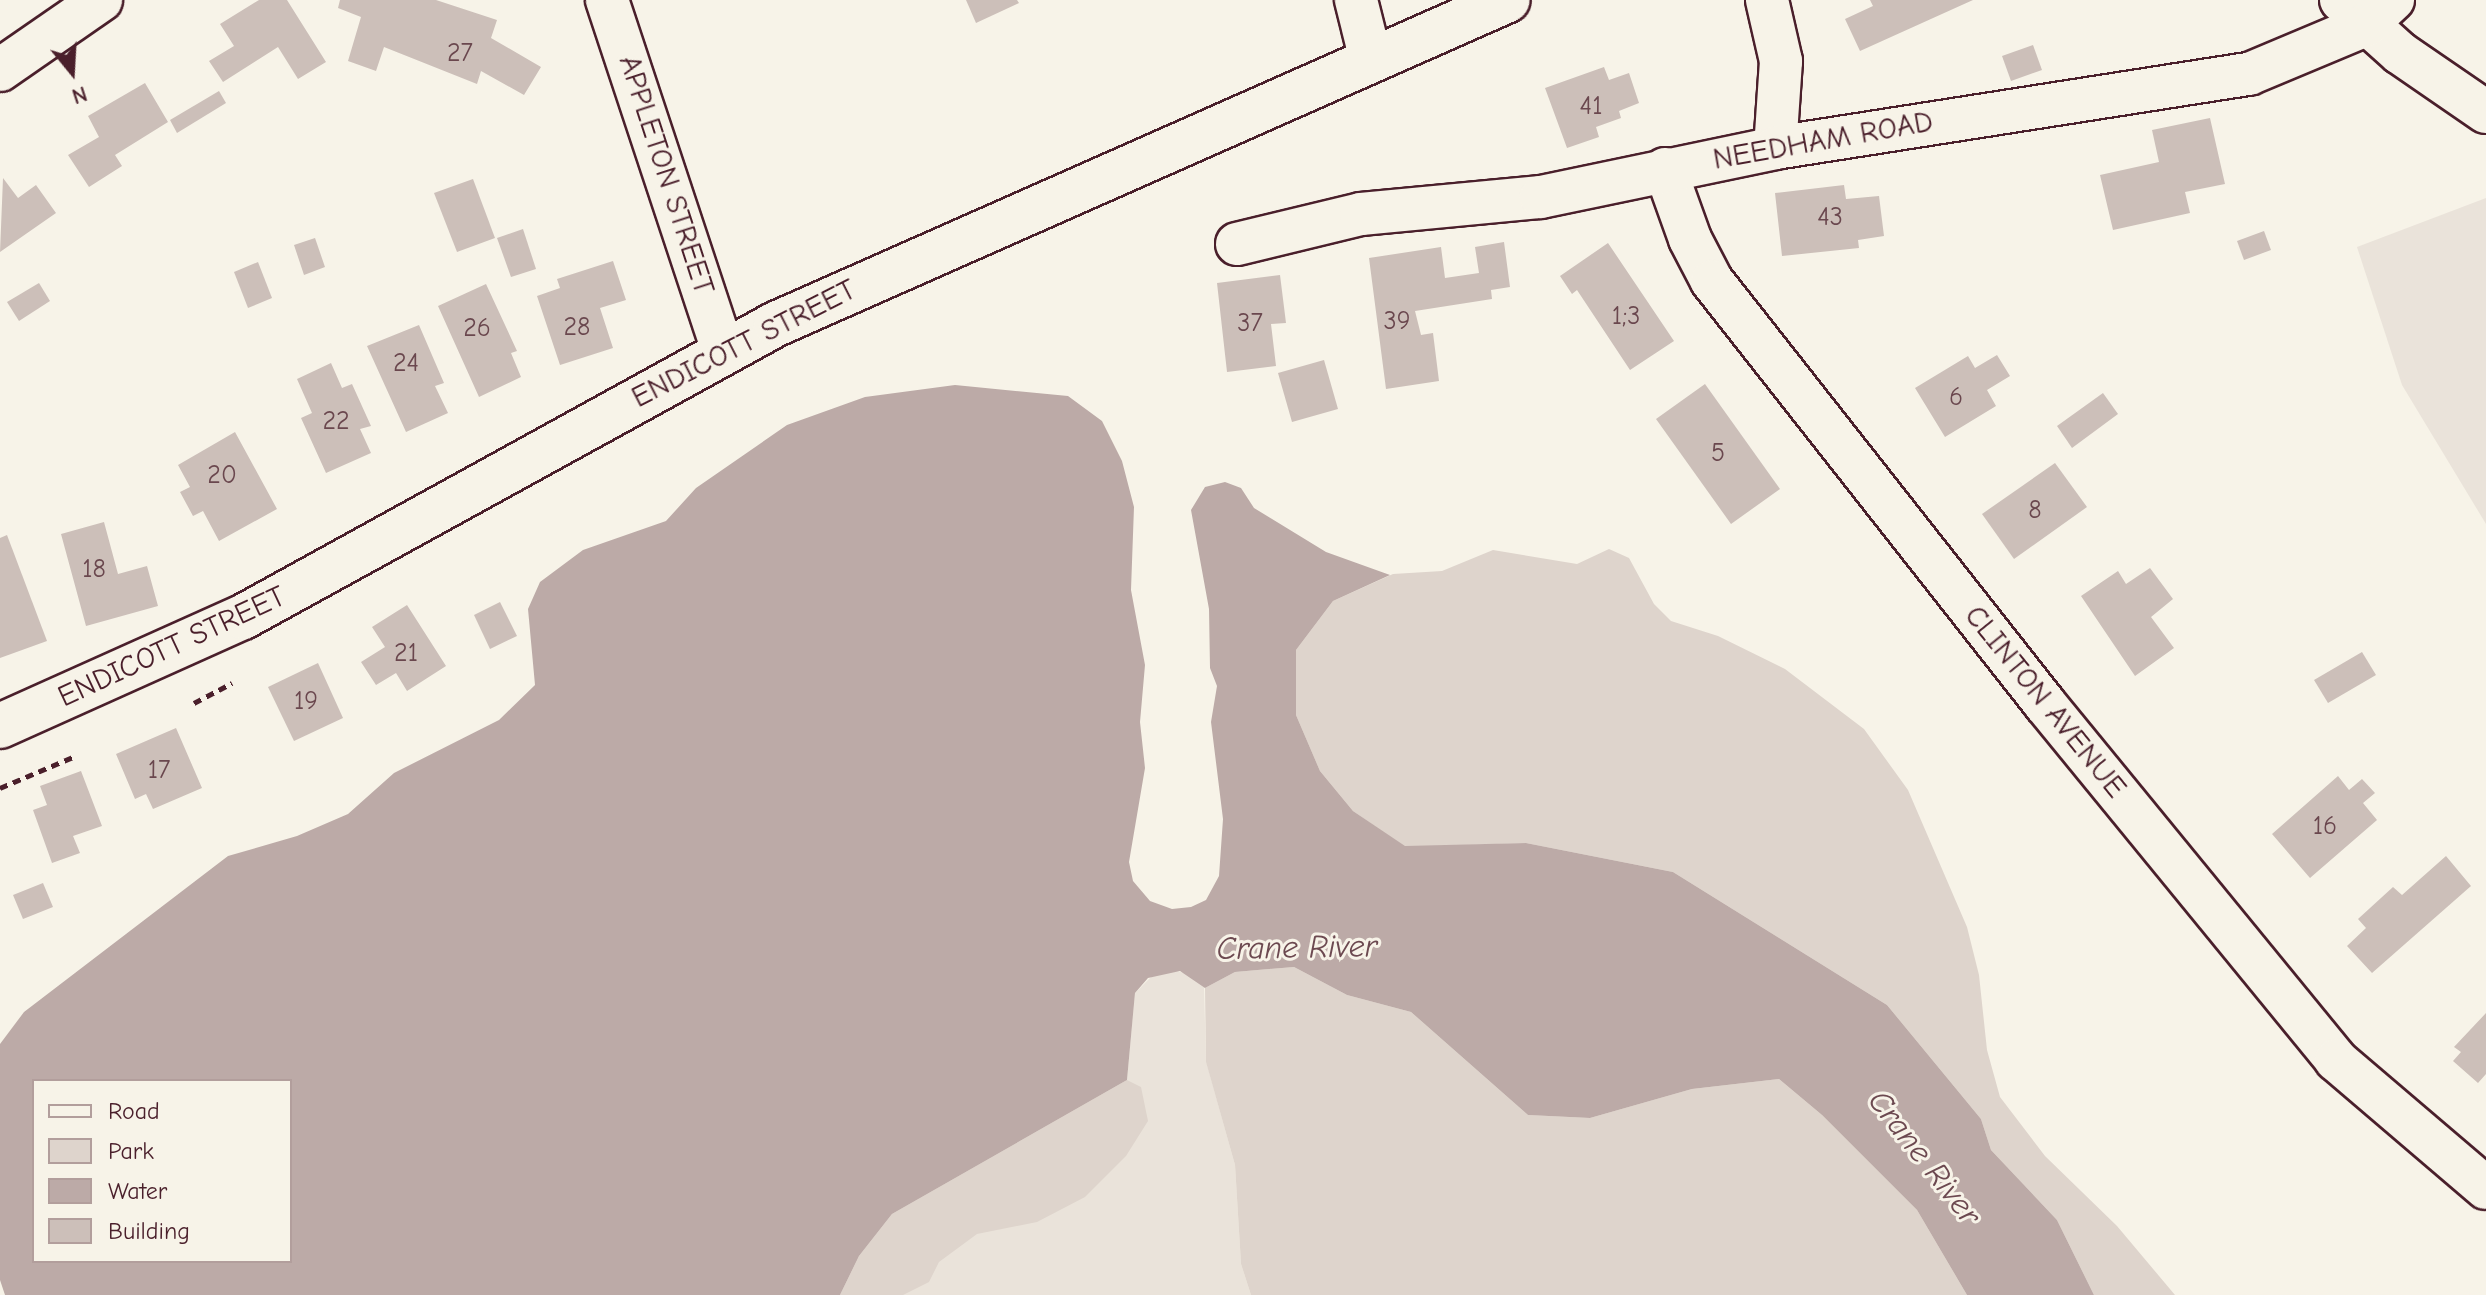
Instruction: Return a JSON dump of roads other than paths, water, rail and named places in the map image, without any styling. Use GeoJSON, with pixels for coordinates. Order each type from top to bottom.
{"type":"FeatureCollection","features":[{"type":"Feature","properties":{"kind":"main road","name":"ENDICOTT STREET"},"geometry":{"type":"LineString","coordinates":[[0,726],[243,617],[723,350],[1114,172],[1508,0]]}},
{"type":"Feature","properties":{"kind":"street"},"geometry":{"type":"LineString","coordinates":[[0,70],[101,0]]}},
{"type":"Feature","properties":{"kind":"street","name":"APPLETON STREET"},"geometry":{"type":"LineString","coordinates":[[607,0],[723,350]]}},
{"type":"Feature","properties":{"kind":"street"},"geometry":{"type":"LineString","coordinates":[[1356,0],[1371,60]]}},
{"type":"Feature","properties":{"kind":"street"},"geometry":{"type":"LineString","coordinates":[[1767,0],[1781,61],[1775,148]]}},
{"type":"Feature","properties":{"kind":"street"},"geometry":{"type":"LineString","coordinates":[[2366,8],[2458,97],[2486,112]]}},
{"type":"Feature","properties":{"kind":"street","name":"NEEDHAM ROAD"},"geometry":{"type":"LineString","coordinates":[[1237,244],[1361,214],[1541,197],[1775,148],[2249,74],[2366,8]]}},
{"type":"Feature","properties":{"kind":"street","name":"CLINTON AVENUE"},"geometry":{"type":"LineString","coordinates":[[1665,169],[1690,239],[1712,281],[2045,704],[2336,1060],[2486,1188]]}},
{"type":"Feature","properties":{"kind":"water","name":"Crane River"},"geometry":{"type":"Polygon","coordinates":[[[955,385],[1068,396],[1102,421],[1122,461],[1134,507],[1131,590],[1145,665],[1140,722],[1145,768],[1129,862],[1133,881],[1150,901],[1172,909],[1191,907],[1206,900],[1219,876],[1223,819],[1211,722],[1217,686],[1210,668],[1209,609],[1191,510],[1205,487],[1225,482],[1241,488],[1254,508],[1326,552],[1390,575],[1333,601],[1296,650],[1296,715],[1320,771],[1353,811],[1405,846],[1526,843],[1673,872],[1887,1005],[1981,1119],[1991,1150],[2057,1220],[2094,1295],[1967,1295],[1917,1210],[1822,1115],[1779,1079],[1692,1089],[1590,1118],[1528,1115],[1411,1012],[1347,995],[1294,967],[1235,972],[1205,988],[1180,971],[1148,978],[1135,993],[1127,1080],[892,1214],[859,1256],[840,1295],[5,1295],[0,1280],[0,1044],[24,1012],[228,856],[297,836],[348,814],[394,773],[499,720],[535,685],[528,609],[540,582],[583,550],[666,521],[696,488],[787,425],[865,397],[955,385]]]}}]}
